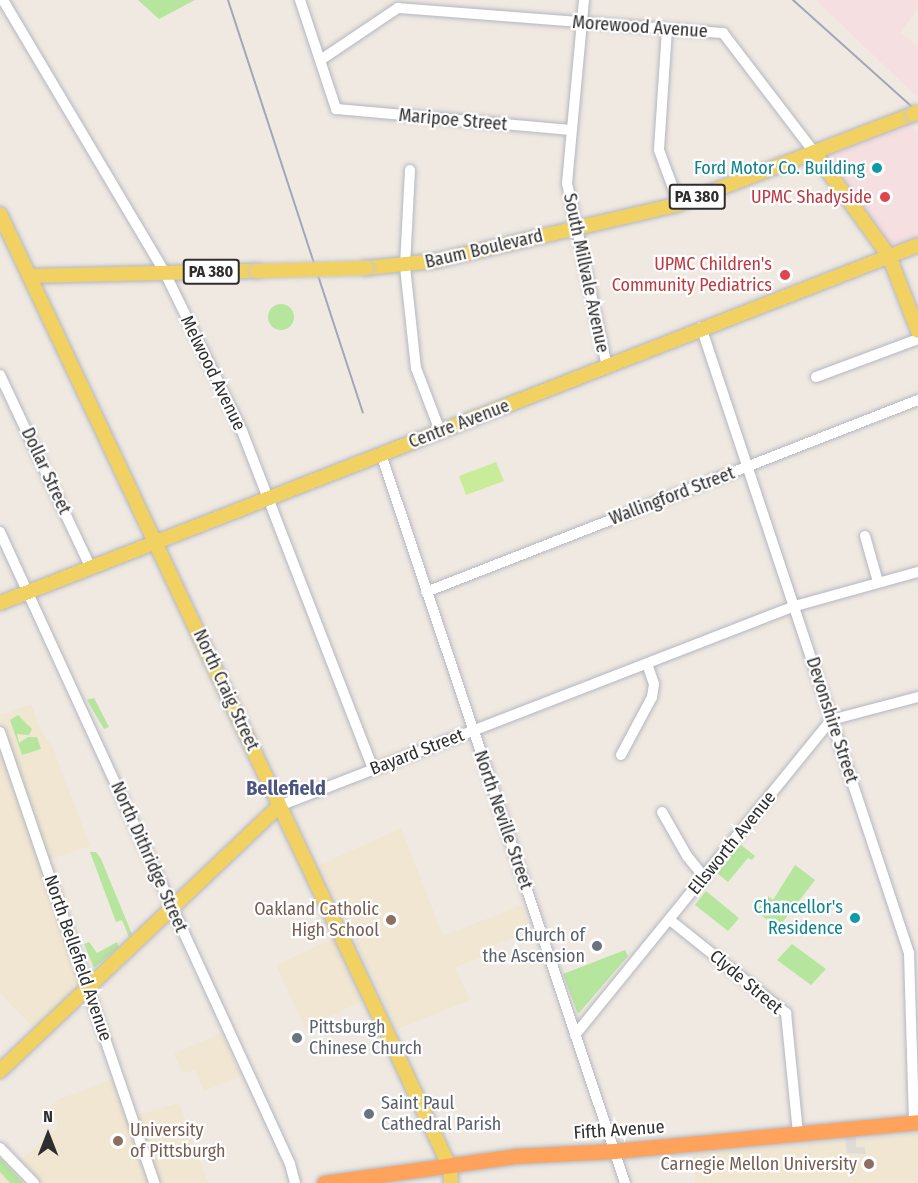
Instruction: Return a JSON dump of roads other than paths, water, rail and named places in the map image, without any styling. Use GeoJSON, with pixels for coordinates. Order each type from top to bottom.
{"type":"FeatureCollection","features":[{"type":"Feature","properties":{"kind":"highway","name":"Fifth Avenue"},"geometry":{"type":"LineString","coordinates":[[324,1183],[450,1175],[515,1156],[614,1151],[916,1122]]}},
{"type":"Feature","properties":{"kind":"main road","name":"Baum Boulevard"},"geometry":{"type":"LineString","coordinates":[[29,276],[405,267],[679,204],[918,112]]}},
{"type":"Feature","properties":{"kind":"main road","name":"Morewood Avenue"},"geometry":{"type":"LineString","coordinates":[[814,152],[889,255],[918,331]]}},
{"type":"Feature","properties":{"kind":"main road","name":"North Craig Street"},"geometry":{"type":"LineString","coordinates":[[0,214],[157,542],[450,1175]]}},
{"type":"Feature","properties":{"kind":"main road","name":"Centre Avenue"},"geometry":{"type":"LineString","coordinates":[[0,603],[607,366],[701,327],[918,245]]}},
{"type":"Feature","properties":{"kind":"main road","name":"Bayard Street"},"geometry":{"type":"LineString","coordinates":[[0,1071],[279,806]]}},
{"type":"Feature","properties":{"kind":"street","name":"Melwood Avenue"},"geometry":{"type":"LineString","coordinates":[[3,0],[165,273],[242,431],[373,769]]}},
{"type":"Feature","properties":{"kind":"street"},"geometry":{"type":"LineString","coordinates":[[300,0],[322,59]]}},
{"type":"Feature","properties":{"kind":"street","name":"South Millvale Avenue"},"geometry":{"type":"LineString","coordinates":[[584,0],[567,183],[607,366]]}},
{"type":"Feature","properties":{"kind":"street","name":"Morewood Avenue"},"geometry":{"type":"LineString","coordinates":[[322,59],[395,4],[582,23],[723,33],[814,152]]}},
{"type":"Feature","properties":{"kind":"street"},"geometry":{"type":"LineString","coordinates":[[668,29],[659,150],[679,204]]}},
{"type":"Feature","properties":{"kind":"street","name":"Maripoe Street"},"geometry":{"type":"LineString","coordinates":[[322,59],[336,109],[571,130]]}},
{"type":"Feature","properties":{"kind":"street"},"geometry":{"type":"LineString","coordinates":[[410,170],[405,267],[416,368],[440,431]]}},
{"type":"Feature","properties":{"kind":"street","name":"Devonshire Street"},"geometry":{"type":"LineString","coordinates":[[701,327],[909,954],[916,1122]]}},
{"type":"Feature","properties":{"kind":"street"},"geometry":{"type":"LineString","coordinates":[[816,377],[918,339]]}},
{"type":"Feature","properties":{"kind":"street","name":"Dollar Street"},"geometry":{"type":"LineString","coordinates":[[0,375],[91,568]]}},
{"type":"Feature","properties":{"kind":"street","name":"Wallingford Street"},"geometry":{"type":"LineString","coordinates":[[426,592],[918,400]]}},
{"type":"Feature","properties":{"kind":"street","name":"North Neville Street"},"geometry":{"type":"LineString","coordinates":[[381,454],[624,1183]]}},
{"type":"Feature","properties":{"kind":"street","name":"North Dithridge Street"},"geometry":{"type":"LineString","coordinates":[[0,531],[290,1164],[295,1183]]}},
{"type":"Feature","properties":{"kind":"street"},"geometry":{"type":"LineString","coordinates":[[865,536],[878,582]]}},
{"type":"Feature","properties":{"kind":"street","name":"Bayard Street"},"geometry":{"type":"LineString","coordinates":[[279,806],[795,606],[918,572]]}},
{"type":"Feature","properties":{"kind":"street"},"geometry":{"type":"LineString","coordinates":[[621,754],[652,697],[652,675],[646,664]]}},
{"type":"Feature","properties":{"kind":"street"},"geometry":{"type":"LineString","coordinates":[[831,720],[918,697]]}},
{"type":"Feature","properties":{"kind":"street","name":"Ellsworth Avenue"},"geometry":{"type":"LineString","coordinates":[[575,1035],[831,720]]}},
{"type":"Feature","properties":{"kind":"street","name":"North Bellefield Avenue"},"geometry":{"type":"LineString","coordinates":[[0,732],[154,1183]]}},
{"type":"Feature","properties":{"kind":"street"},"geometry":{"type":"LineString","coordinates":[[662,812],[687,856],[704,877]]}},
{"type":"Feature","properties":{"kind":"street","name":"Clyde Street"},"geometry":{"type":"LineString","coordinates":[[670,920],[786,1013],[798,1134]]}},
{"type":"Feature","properties":{"kind":"street"},"geometry":{"type":"LineString","coordinates":[[0,1148],[34,1183]]}},
{"type":"Feature","properties":{"kind":"railway"},"geometry":{"type":"LineString","coordinates":[[228,0],[363,412]]}},
{"type":"Feature","properties":{"kind":"railway"},"geometry":{"type":"LineString","coordinates":[[793,0],[918,112]]}},
{"type":"Feature","properties":{"kind":"place","name":"Ford Motor Co. Building"},"geometry":{"type":"Point","coordinates":[877,168]}},
{"type":"Feature","properties":{"kind":"place","name":"UPMC Shadyside"},"geometry":{"type":"Point","coordinates":[885,197]}},
{"type":"Feature","properties":{"kind":"place","name":"UPMC Children's Community Pediatrics"},"geometry":{"type":"Point","coordinates":[785,275]}},
{"type":"Feature","properties":{"kind":"place","name":"Chancellor's Residence"},"geometry":{"type":"Point","coordinates":[855,918]}},
{"type":"Feature","properties":{"kind":"place","name":"Oakland Catholic High School"},"geometry":{"type":"Point","coordinates":[391,920]}},
{"type":"Feature","properties":{"kind":"place","name":"Church of the Ascension"},"geometry":{"type":"Point","coordinates":[597,946]}},
{"type":"Feature","properties":{"kind":"place","name":"Pittsburgh Chinese Church"},"geometry":{"type":"Point","coordinates":[297,1038]}},
{"type":"Feature","properties":{"kind":"place","name":"Saint Paul Cathedral Parish"},"geometry":{"type":"Point","coordinates":[369,1114]}},
{"type":"Feature","properties":{"kind":"place","name":"University of Pittsburgh"},"geometry":{"type":"Point","coordinates":[118,1141]}},
{"type":"Feature","properties":{"kind":"place","name":"Carnegie Mellon University"},"geometry":{"type":"Point","coordinates":[869,1164]}},
{"type":"Feature","properties":{"kind":"district","name":"Bellefield"},"geometry":{"type":"Point","coordinates":[286,788]}}]}
